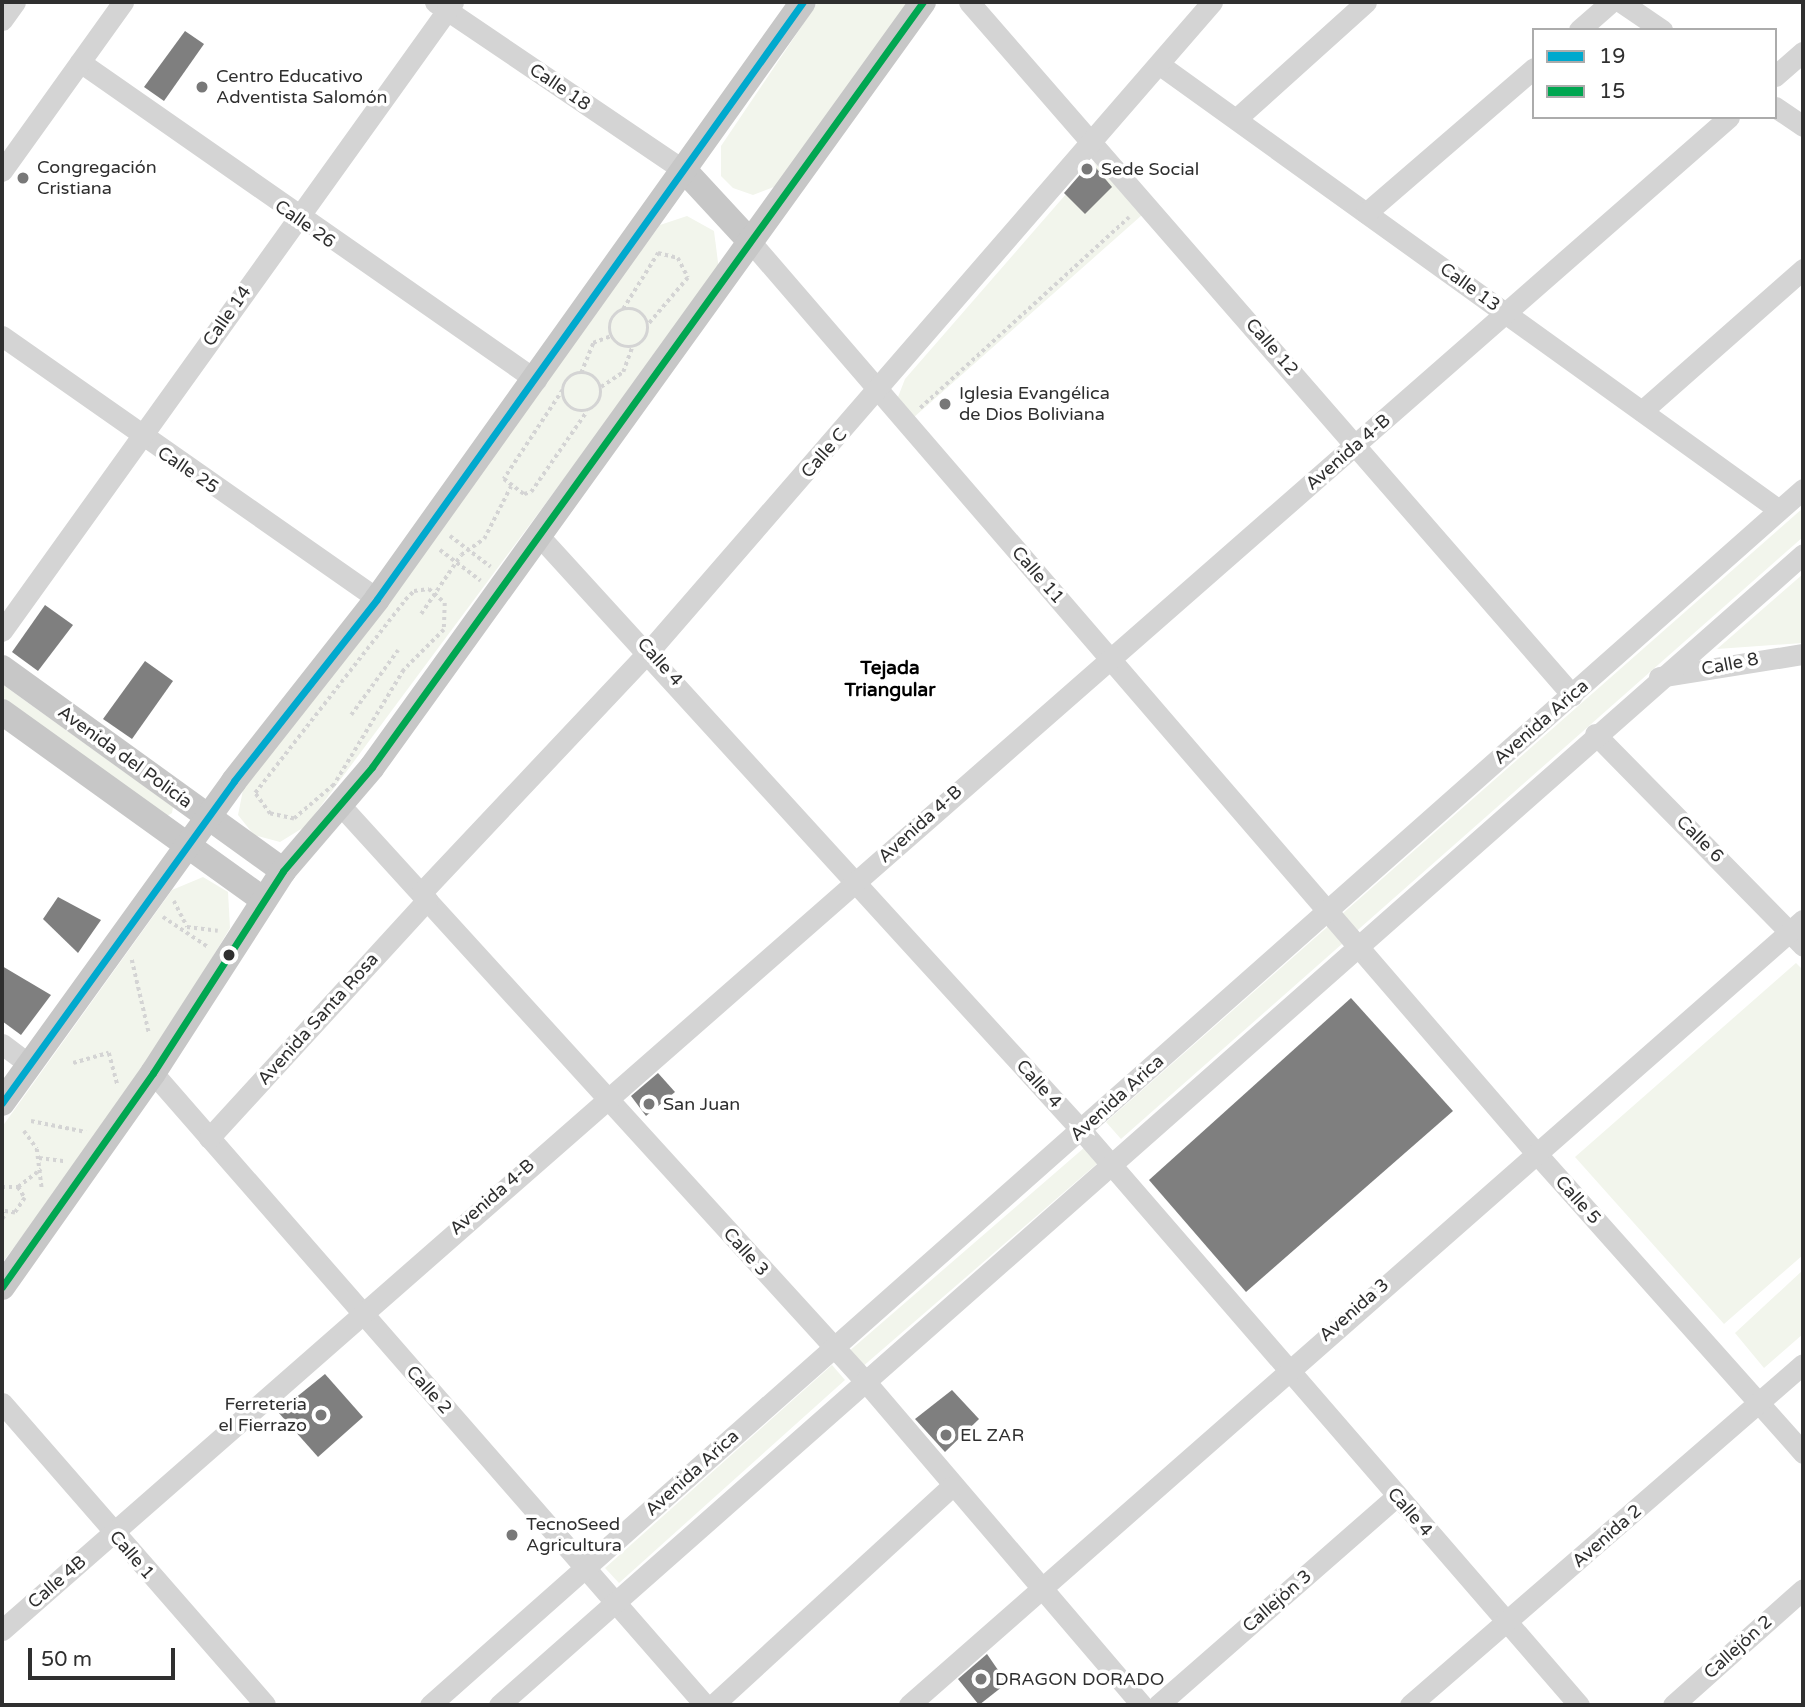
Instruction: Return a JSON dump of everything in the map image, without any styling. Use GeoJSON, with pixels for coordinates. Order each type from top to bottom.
{"type":"FeatureCollection","features":[{"type":"Feature","properties":{"kind":"main road"},"geometry":{"type":"LineString","coordinates":[[2,1103],[187,845],[377,599],[425,529],[536,380],[803,2]]}},
{"type":"Feature","properties":{"kind":"main road"},"geometry":{"type":"LineString","coordinates":[[2,1287],[153,1073],[283,871],[342,807],[540,537],[750,240],[923,2]]}},
{"type":"Feature","properties":{"kind":"main road"},"geometry":{"type":"LineString","coordinates":[[685,171],[750,240]]}},
{"type":"Feature","properties":{"kind":"main road","name":"Avenida del Policía"},"geometry":{"type":"LineString","coordinates":[[2,668],[283,871]]}},
{"type":"Feature","properties":{"kind":"main road","name":"Avenida del Policía"},"geometry":{"type":"LineString","coordinates":[[2,712],[264,900]]}},
{"type":"Feature","properties":{"kind":"street"},"geometry":{"type":"LineString","coordinates":[[2,20],[15,2]]}},
{"type":"Feature","properties":{"kind":"street"},"geometry":{"type":"LineString","coordinates":[[2,171],[123,2]]}},
{"type":"Feature","properties":{"kind":"street","name":"Calle 12"},"geometry":{"type":"LineString","coordinates":[[969,2],[1094,140],[1572,695]]}},
{"type":"Feature","properties":{"kind":"street","name":"Calle C"},"geometry":{"type":"LineString","coordinates":[[424,896],[650,650],[879,390],[1212,2]]}},
{"type":"Feature","properties":{"kind":"street"},"geometry":{"type":"LineString","coordinates":[[1236,119],[1366,2]]}},
{"type":"Feature","properties":{"kind":"street"},"geometry":{"type":"LineString","coordinates":[[1581,28],[1611,2]]}},
{"type":"Feature","properties":{"kind":"street"},"geometry":{"type":"LineString","coordinates":[[1621,2],[1659,28]]}},
{"type":"Feature","properties":{"kind":"street","name":"Calle 18"},"geometry":{"type":"LineString","coordinates":[[445,5],[685,171]]}},
{"type":"Feature","properties":{"kind":"street","name":"Calle 14"},"geometry":{"type":"LineString","coordinates":[[2,631],[445,5]]}},
{"type":"Feature","properties":{"kind":"street"},"geometry":{"type":"LineString","coordinates":[[1777,74],[1803,52]]}},
{"type":"Feature","properties":{"kind":"street","name":"Calle 26"},"geometry":{"type":"LineString","coordinates":[[80,62],[296,218],[536,380]]}},
{"type":"Feature","properties":{"kind":"street","name":"Calle 13"},"geometry":{"type":"LineString","coordinates":[[1160,65],[1779,510]]}},
{"type":"Feature","properties":{"kind":"street"},"geometry":{"type":"LineString","coordinates":[[1366,213],[1532,70]]}},
{"type":"Feature","properties":{"kind":"street"},"geometry":{"type":"LineString","coordinates":[[1777,108],[1803,126]]}},
{"type":"Feature","properties":{"kind":"street","name":"Avenida 4-B"},"geometry":{"type":"LineString","coordinates":[[113,1534],[359,1311],[607,1099],[1727,119]]}},
{"type":"Feature","properties":{"kind":"street","name":"Calle 11"},"geometry":{"type":"LineString","coordinates":[[750,240],[1356,946]]}},
{"type":"Feature","properties":{"kind":"street"},"geometry":{"type":"LineString","coordinates":[[1642,411],[1803,269]]}},
{"type":"Feature","properties":{"kind":"street","name":"Calle 25"},"geometry":{"type":"LineString","coordinates":[[2,336],[377,599]]}},
{"type":"Feature","properties":{"kind":"street","name":"Avenida Arica"},"geometry":{"type":"LineString","coordinates":[[430,1705],[588,1568],[832,1347],[1082,1130],[1326,910],[1803,489]]}},
{"type":"Feature","properties":{"kind":"street","name":"Calle 4"},"geometry":{"type":"LineString","coordinates":[[540,537],[650,650],[855,882],[1082,1130],[1288,1366],[1396,1497],[1579,1705]]}},
{"type":"Feature","properties":{"kind":"street"},"geometry":{"type":"LineString","coordinates":[[499,1705],[865,1381],[1114,1167],[1356,946],[1657,678],[1803,554]]}},
{"type":"Feature","properties":{"kind":"street","name":"Calle 8"},"geometry":{"type":"LineString","coordinates":[[1657,678],[1803,654]]}},
{"type":"Feature","properties":{"kind":"street","name":"Calle 6"},"geometry":{"type":"LineString","coordinates":[[1595,734],[1799,932]]}},
{"type":"Feature","properties":{"kind":"street","name":"Calle 3"},"geometry":{"type":"LineString","coordinates":[[342,807],[865,1381],[951,1487],[1142,1705]]}},
{"type":"Feature","properties":{"kind":"street","name":"Avenida Santa Rosa"},"geometry":{"type":"LineString","coordinates":[[209,1138],[424,896]]}},
{"type":"Feature","properties":{"kind":"street","name":"Avenida 3"},"geometry":{"type":"LineString","coordinates":[[909,1705],[1288,1366],[1799,932]]}},
{"type":"Feature","properties":{"kind":"street","name":"Calle 5"},"geometry":{"type":"LineString","coordinates":[[1356,946],[1803,1453]]}},
{"type":"Feature","properties":{"kind":"street"},"geometry":{"type":"LineString","coordinates":[[2,1044],[29,1064]]}},
{"type":"Feature","properties":{"kind":"street","name":"Calle 2"},"geometry":{"type":"LineString","coordinates":[[153,1073],[705,1705]]}},
{"type":"Feature","properties":{"kind":"street","name":"Avenida 2"},"geometry":{"type":"LineString","coordinates":[[1410,1705],[1507,1624],[1803,1364]]}},
{"type":"Feature","properties":{"kind":"street","name":"Calle 1"},"geometry":{"type":"LineString","coordinates":[[2,1403],[113,1534],[265,1705]]}},
{"type":"Feature","properties":{"kind":"street"},"geometry":{"type":"LineString","coordinates":[[713,1705],[951,1487]]}},
{"type":"Feature","properties":{"kind":"street","name":"Callejón 3"},"geometry":{"type":"LineString","coordinates":[[1158,1705],[1396,1497]]}},
{"type":"Feature","properties":{"kind":"street","name":"Calle 4B"},"geometry":{"type":"LineString","coordinates":[[2,1630],[113,1534]]}},
{"type":"Feature","properties":{"kind":"street","name":"Callejón 2"},"geometry":{"type":"LineString","coordinates":[[1674,1705],[1803,1589]]}},
{"type":"Feature","properties":{"kind":"path"},"geometry":{"type":"LineString","coordinates":[[906,421],[1147,201]]}},
{"type":"Feature","properties":{"kind":"path"},"geometry":{"type":"LineString","coordinates":[[601,387],[623,372],[632,347],[642,342],[648,325],[688,278],[678,258],[658,253],[623,309],[610,323],[611,336]]}},
{"type":"Feature","properties":{"kind":"path"},"geometry":{"type":"LineString","coordinates":[[623,309],[637,310],[648,325]]}},
{"type":"Feature","properties":{"kind":"path"},"geometry":{"type":"LineString","coordinates":[[601,387],[600,400],[587,411],[531,492],[512,485],[503,474],[563,390],[581,373],[593,343],[611,336],[632,347]]}},
{"type":"Feature","properties":{"kind":"path"},"geometry":{"type":"LineString","coordinates":[[581,373],[601,387]]}},
{"type":"Feature","properties":{"kind":"path"},"geometry":{"type":"LineString","coordinates":[[563,390],[570,408],[587,411]]}},
{"type":"Feature","properties":{"kind":"path"},"geometry":{"type":"LineString","coordinates":[[421,614],[445,576],[484,539],[512,485]]}},
{"type":"Feature","properties":{"kind":"path"},"geometry":{"type":"LineString","coordinates":[[425,529],[495,570],[503,586]]}},
{"type":"Feature","properties":{"kind":"path"},"geometry":{"type":"LineString","coordinates":[[425,529],[485,584],[503,586]]}},
{"type":"Feature","properties":{"kind":"path"},"geometry":{"type":"LineString","coordinates":[[429,589],[445,603],[443,630],[404,670],[334,785],[294,818],[270,814],[255,793],[405,600],[414,591],[429,589]]}},
{"type":"Feature","properties":{"kind":"path"},"geometry":{"type":"LineString","coordinates":[[351,715],[398,650]]}},
{"type":"Feature","properties":{"kind":"path"},"geometry":{"type":"LineString","coordinates":[[173,899],[187,927],[220,931]]}},
{"type":"Feature","properties":{"kind":"path"},"geometry":{"type":"LineString","coordinates":[[161,915],[208,947]]}},
{"type":"Feature","properties":{"kind":"path"},"geometry":{"type":"LineString","coordinates":[[132,960],[149,1033]]}},
{"type":"Feature","properties":{"kind":"path"},"geometry":{"type":"LineString","coordinates":[[73,1063],[109,1053],[120,1095]]}},
{"type":"Feature","properties":{"kind":"path"},"geometry":{"type":"LineString","coordinates":[[31,1121],[91,1134]]}},
{"type":"Feature","properties":{"kind":"path"},"geometry":{"type":"LineString","coordinates":[[24,1131],[39,1158],[42,1202]]}},
{"type":"Feature","properties":{"kind":"path"},"geometry":{"type":"LineString","coordinates":[[39,1158],[70,1163]]}},
{"type":"Feature","properties":{"kind":"path"},"geometry":{"type":"LineString","coordinates":[[2,1186],[18,1187],[41,1169]]}},
{"type":"Feature","properties":{"kind":"path"},"geometry":{"type":"LineString","coordinates":[[2,1219],[4,1212],[24,1203],[18,1187]]}},
{"type":"Feature","properties":{"kind":"shaded area"},"geometry":{"type":"Polygon","coordinates":[[[818,2],[909,2],[779,185],[753,195],[733,188],[721,176],[721,146],[818,2]]]}},
{"type":"Feature","properties":{"kind":"shaded area"},"geometry":{"type":"Polygon","coordinates":[[[1094,162],[1142,215],[913,418],[898,397],[905,379],[1094,162]]]}},
{"type":"Feature","properties":{"kind":"shaded area"},"geometry":{"type":"Polygon","coordinates":[[[687,216],[714,231],[719,270],[306,826],[280,842],[254,835],[238,815],[244,785],[660,225],[687,216]]]}},
{"type":"Feature","properties":{"kind":"shaded area"},"geometry":{"type":"Polygon","coordinates":[[[1803,508],[1803,537],[1121,1139],[1106,1122],[1803,508]]]}},
{"type":"Feature","properties":{"kind":"shaded area"},"geometry":{"type":"Polygon","coordinates":[[[1803,574],[1803,643],[1717,649],[1803,574]]]}},
{"type":"Feature","properties":{"kind":"shaded area"},"geometry":{"type":"Polygon","coordinates":[[[2,684],[173,807],[172,813],[167,816],[2,697],[2,684]]]}},
{"type":"Feature","properties":{"kind":"shaded area"},"geometry":{"type":"Polygon","coordinates":[[[203,877],[228,892],[230,928],[129,1096],[2,1263],[2,1127],[172,890],[203,877]]]}},
{"type":"Feature","properties":{"kind":"shaded area"},"geometry":{"type":"Polygon","coordinates":[[[1796,963],[1803,970],[1803,1255],[1724,1324],[1575,1157],[1796,963]]]}},
{"type":"Feature","properties":{"kind":"shaded area"},"geometry":{"type":"Polygon","coordinates":[[[1085,1147],[1099,1162],[861,1368],[847,1353],[1085,1147]]]}},
{"type":"Feature","properties":{"kind":"shaded area"},"geometry":{"type":"Polygon","coordinates":[[[1803,1270],[1803,1334],[1764,1368],[1735,1333],[1803,1270]]]}},
{"type":"Feature","properties":{"kind":"shaded area"},"geometry":{"type":"Polygon","coordinates":[[[832,1365],[845,1380],[619,1583],[605,1568],[832,1365]]]}},
{"type":"Feature","properties":{"kind":"building"},"geometry":{"type":"Polygon","coordinates":[[[185,31],[204,44],[164,101],[144,87],[185,31]]]}},
{"type":"Feature","properties":{"kind":"building","name":"Sede Social"},"geometry":{"type":"Polygon","coordinates":[[[1091,162],[1112,187],[1085,214],[1064,193],[1091,162]]]}},
{"type":"Feature","properties":{"kind":"building"},"geometry":{"type":"Polygon","coordinates":[[[45,605],[73,625],[38,671],[12,652],[45,605]]]}},
{"type":"Feature","properties":{"kind":"building"},"geometry":{"type":"Polygon","coordinates":[[[145,661],[173,681],[132,739],[103,719],[145,661]]]}},
{"type":"Feature","properties":{"kind":"building"},"geometry":{"type":"Polygon","coordinates":[[[58,897],[101,920],[78,953],[43,919],[58,897]]]}},
{"type":"Feature","properties":{"kind":"building"},"geometry":{"type":"Polygon","coordinates":[[[2,966],[51,995],[21,1035],[2,1021],[2,966]]]}},
{"type":"Feature","properties":{"kind":"building"},"geometry":{"type":"Polygon","coordinates":[[[1351,998],[1453,1111],[1246,1292],[1149,1180],[1351,998]]]}},
{"type":"Feature","properties":{"kind":"building","name":"San Juan"},"geometry":{"type":"Polygon","coordinates":[[[658,1073],[675,1092],[646,1116],[631,1096],[658,1073]]]}},
{"type":"Feature","properties":{"kind":"building","name":"Ferreteria el Fierrazo"},"geometry":{"type":"Polygon","coordinates":[[[325,1374],[363,1417],[318,1457],[278,1412],[325,1374]]]}},
{"type":"Feature","properties":{"kind":"building","name":"EL ZAR"},"geometry":{"type":"Polygon","coordinates":[[[952,1390],[979,1419],[945,1452],[915,1419],[952,1390]]]}},
{"type":"Feature","properties":{"kind":"building","name":"DRAGON DORADO"},"geometry":{"type":"Polygon","coordinates":[[[987,1654],[1007,1683],[979,1705],[958,1679],[987,1654]]]}},
{"type":"Feature","properties":{"kind":"transit line","name":"19"},"geometry":{"type":"LineString","coordinates":[[2,1103],[234,781],[377,599],[803,2]]}},
{"type":"Feature","properties":{"kind":"transit line","name":"15"},"geometry":{"type":"LineString","coordinates":[[2,1287],[153,1073],[283,871],[372,767],[923,2]]}},
{"type":"Feature","properties":{"kind":"place","name":"Centro Educativo Adventista Salomón"},"geometry":{"type":"Point","coordinates":[202,87]}},
{"type":"Feature","properties":{"kind":"place","name":"Sede Social"},"geometry":{"type":"Point","coordinates":[1087,169]}},
{"type":"Feature","properties":{"kind":"place","name":"Congregación Cristiana"},"geometry":{"type":"Point","coordinates":[23,178]}},
{"type":"Feature","properties":{"kind":"place","name":"Iglesia Evangélica de Dios Boliviana"},"geometry":{"type":"Point","coordinates":[945,404]}},
{"type":"Feature","properties":{"kind":"place","name":"San Juan"},"geometry":{"type":"Point","coordinates":[649,1104]}},
{"type":"Feature","properties":{"kind":"place","name":"Ferreteria el Fierrazo"},"geometry":{"type":"Point","coordinates":[321,1415]}},
{"type":"Feature","properties":{"kind":"place","name":"EL ZAR"},"geometry":{"type":"Point","coordinates":[946,1435]}},
{"type":"Feature","properties":{"kind":"place","name":"TecnoSeed Agricultura"},"geometry":{"type":"Point","coordinates":[512,1535]}},
{"type":"Feature","properties":{"kind":"place","name":"DRAGON DORADO"},"geometry":{"type":"Point","coordinates":[981,1679]}},
{"type":"Feature","properties":{"kind":"district","name":"Tejada Triangular"},"geometry":{"type":"Point","coordinates":[890,680]}}]}
